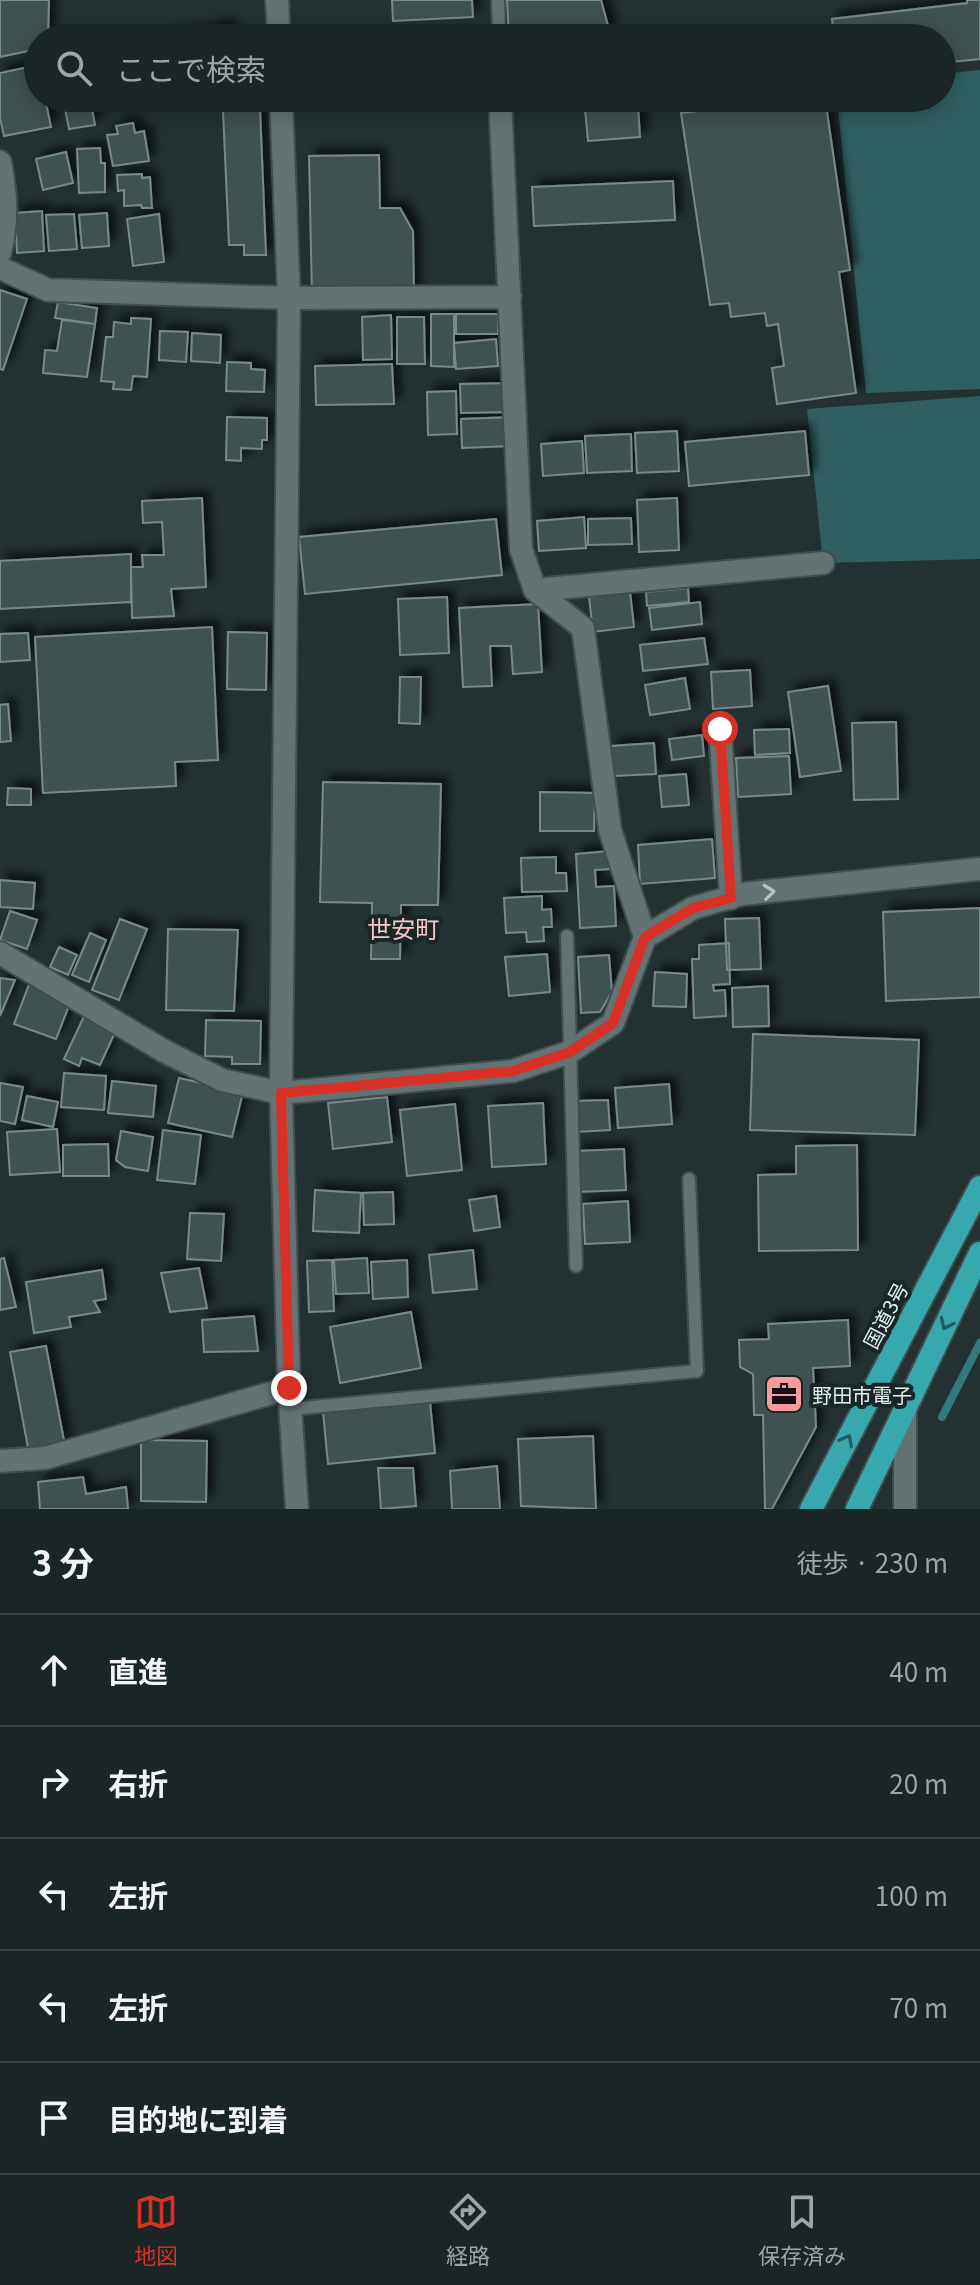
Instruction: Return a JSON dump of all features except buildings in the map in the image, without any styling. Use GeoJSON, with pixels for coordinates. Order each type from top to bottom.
{"type":"FeatureCollection","features":[{"type":"Feature","properties":{"kind":"highway","name":"国道3号"},"geometry":{"type":"LineString","coordinates":[[811,1509],[980,1187]]}},
{"type":"Feature","properties":{"kind":"highway"},"geometry":{"type":"LineString","coordinates":[[857,1509],[980,1253]]}},
{"type":"Feature","properties":{"kind":"street"},"geometry":{"type":"LineString","coordinates":[[277,0],[278,24]]}},
{"type":"Feature","properties":{"kind":"street"},"geometry":{"type":"LineString","coordinates":[[282,112],[289,298],[281,1093],[290,1398],[297,1509]]}},
{"type":"Feature","properties":{"kind":"street"},"geometry":{"type":"LineString","coordinates":[[501,112],[521,549],[535,590],[583,628],[610,830],[645,937]]}},
{"type":"Feature","properties":{"kind":"street"},"geometry":{"type":"LineString","coordinates":[[0,162],[7,193],[0,252]]}},
{"type":"Feature","properties":{"kind":"street"},"geometry":{"type":"LineString","coordinates":[[0,268],[48,290],[289,298],[510,297]]}},
{"type":"Feature","properties":{"kind":"street"},"geometry":{"type":"LineString","coordinates":[[535,590],[823,563]]}},
{"type":"Feature","properties":{"kind":"street"},"geometry":{"type":"LineString","coordinates":[[720,729],[731,898]]}},
{"type":"Feature","properties":{"kind":"street"},"geometry":{"type":"LineString","coordinates":[[0,953],[164,1051],[222,1080],[281,1093],[513,1071],[570,1052],[613,1023],[645,937],[693,908],[731,898],[980,869]]}},
{"type":"Feature","properties":{"kind":"street"},"geometry":{"type":"LineString","coordinates":[[0,1461],[45,1458],[290,1398]]}},
{"type":"Feature","properties":{"kind":"street"},"geometry":{"type":"LineString","coordinates":[[905,1409],[905,1509]]}},
{"type":"Feature","properties":{"kind":"lane"},"geometry":{"type":"LineString","coordinates":[[498,0],[499,24]]}},
{"type":"Feature","properties":{"kind":"lane"},"geometry":{"type":"LineString","coordinates":[[567,936],[576,1266]]}},
{"type":"Feature","properties":{"kind":"lane"},"geometry":{"type":"LineString","coordinates":[[290,1398],[697,1371],[689,1179]]}},
{"type":"Feature","properties":{"kind":"shaded area"},"geometry":{"type":"Polygon","coordinates":[[[980,70],[980,389],[866,393],[838,112],[956,112],[956,73],[980,70]]]}},
{"type":"Feature","properties":{"kind":"shaded area"},"geometry":{"type":"Polygon","coordinates":[[[980,396],[980,559],[823,563],[807,409],[980,396]]]}},
{"type":"Feature","properties":{"kind":"waterway"},"geometry":{"type":"LineString","coordinates":[[942,1417],[980,1343]]}},
{"type":"Feature","properties":{"kind":"place","name":"野田市電子"},"geometry":{"type":"Point","coordinates":[784,1394]}},
{"type":"Feature","properties":{"kind":"district","name":"世安町"},"geometry":{"type":"Point","coordinates":[403,927]}},
{"type":"Feature","properties":{"kind":"route"},"geometry":{"type":"LineString","coordinates":[[289,1388],[281,1093],[513,1071],[570,1052],[613,1023],[645,937],[693,908],[731,898],[720,729]]}}]}
